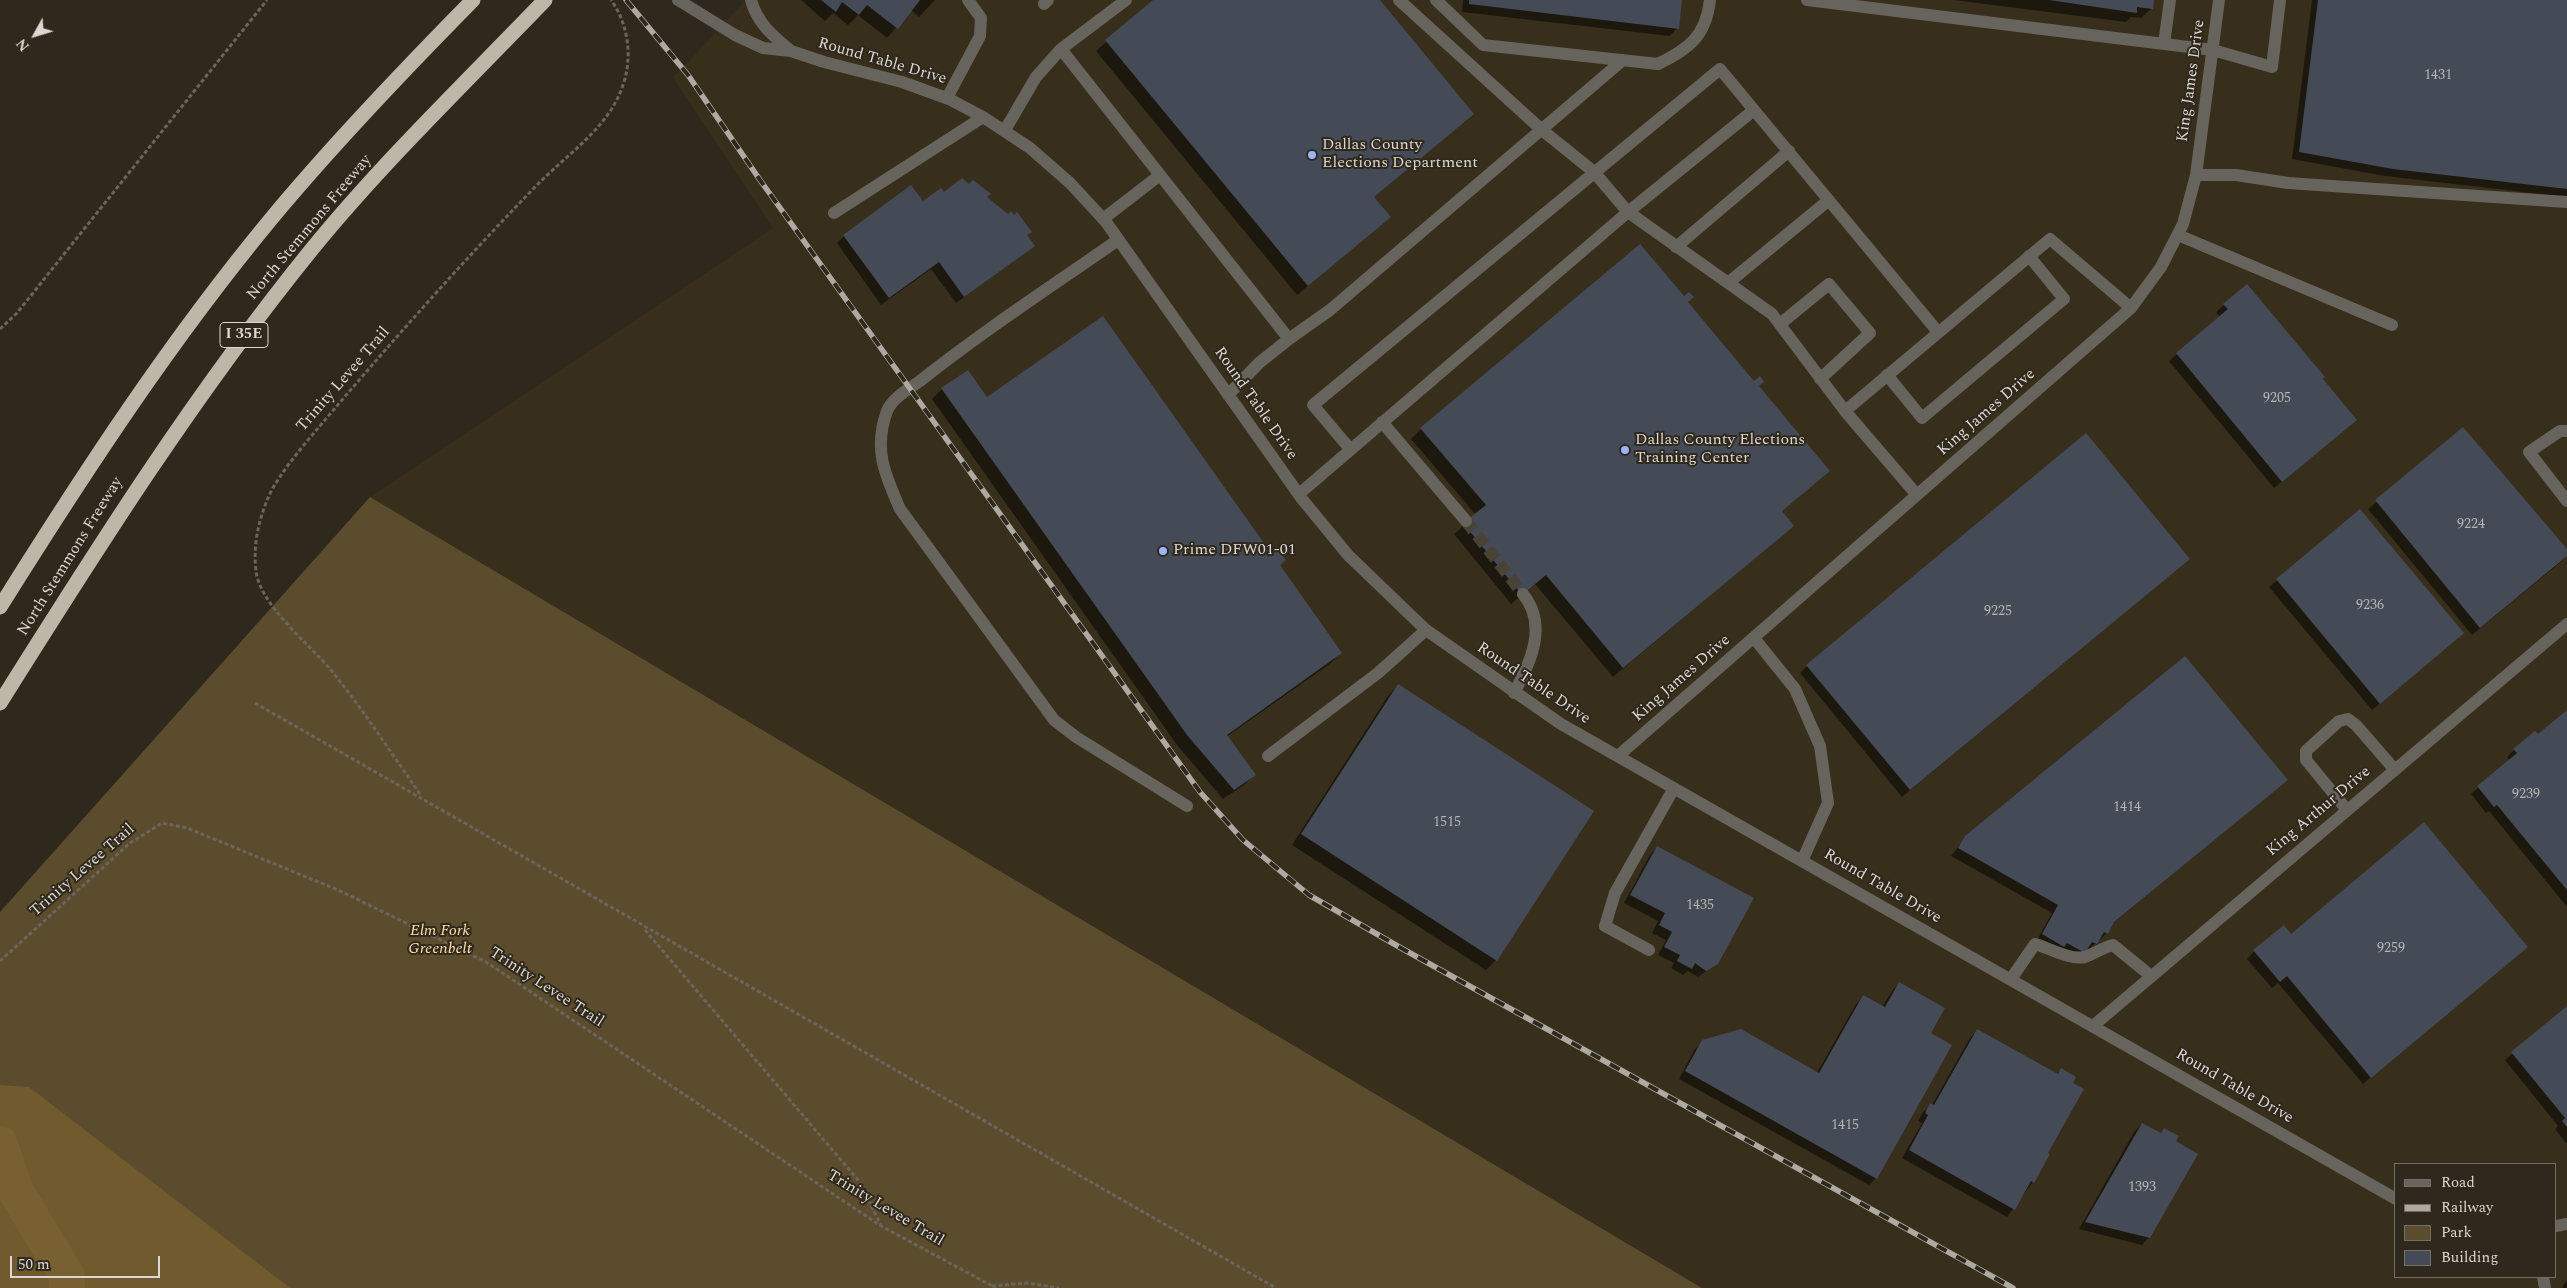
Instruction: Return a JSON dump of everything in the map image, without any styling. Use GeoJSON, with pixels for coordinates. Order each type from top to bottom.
{"type":"FeatureCollection","features":[{"type":"Feature","properties":{"kind":"highway","name":"North Stemmons Freeway"},"geometry":{"type":"LineString","coordinates":[[0,607],[89,467],[138,395],[213,293],[270,220],[341,138],[473,0]]}},
{"type":"Feature","properties":{"kind":"highway","name":"North Stemmons Freeway"},"geometry":{"type":"LineString","coordinates":[[0,703],[122,508],[246,332],[314,247],[384,166],[541,4]]}},
{"type":"Feature","properties":{"kind":"street","name":"Round Table Drive"},"geometry":{"type":"LineString","coordinates":[[678,0],[735,35],[763,48],[790,51],[824,62],[902,82],[946,98],[1005,130],[1052,166],[1103,219],[1299,494],[1348,555],[1426,630],[1514,693],[1561,724],[2394,1198]]}},
{"type":"Feature","properties":{"kind":"street","name":"Round Table Drive"},"geometry":{"type":"LineString","coordinates":[[751,0],[754,11],[762,23],[790,51]]}},
{"type":"Feature","properties":{"kind":"street"},"geometry":{"type":"LineString","coordinates":[[946,98],[980,36],[981,18],[968,0]]}},
{"type":"Feature","properties":{"kind":"street"},"geometry":{"type":"LineString","coordinates":[[1005,130],[1036,77],[1062,49],[1126,0]]}},
{"type":"Feature","properties":{"kind":"street"},"geometry":{"type":"LineString","coordinates":[[1399,0],[1542,130],[1594,172],[1628,212],[1772,314],[1845,411],[1917,495]]}},
{"type":"Feature","properties":{"kind":"street"},"geometry":{"type":"LineString","coordinates":[[1436,0],[1483,45],[1658,64],[1679,54],[1700,34],[1708,17],[1710,0]]}},
{"type":"Feature","properties":{"kind":"street"},"geometry":{"type":"LineString","coordinates":[[1807,0],[2213,50],[2272,67],[2280,0]]}},
{"type":"Feature","properties":{"kind":"street"},"geometry":{"type":"LineString","coordinates":[[2164,44],[2170,0]]}},
{"type":"Feature","properties":{"kind":"street","name":"King James Drive"},"geometry":{"type":"LineString","coordinates":[[1618,756],[2131,308],[2161,268],[2183,224],[2196,175],[2219,0]]}},
{"type":"Feature","properties":{"kind":"street"},"geometry":{"type":"LineString","coordinates":[[1062,49],[1289,339]]}},
{"type":"Feature","properties":{"kind":"street"},"geometry":{"type":"LineString","coordinates":[[1228,395],[1259,362],[1330,310],[1623,60]]}},
{"type":"Feature","properties":{"kind":"street"},"geometry":{"type":"LineString","coordinates":[[1350,449],[1313,405],[1720,68],[1938,332]]}},
{"type":"Feature","properties":{"kind":"street"},"geometry":{"type":"LineString","coordinates":[[1299,494],[1628,212],[1754,110]]}},
{"type":"Feature","properties":{"kind":"street"},"geometry":{"type":"LineString","coordinates":[[834,213],[984,117]]}},
{"type":"Feature","properties":{"kind":"street"},"geometry":{"type":"LineString","coordinates":[[1676,247],[1789,152]]}},
{"type":"Feature","properties":{"kind":"street"},"geometry":{"type":"LineString","coordinates":[[1103,219],[1160,175]]}},
{"type":"Feature","properties":{"kind":"street"},"geometry":{"type":"LineString","coordinates":[[2196,175],[2236,175],[2288,183],[2567,202]]}},
{"type":"Feature","properties":{"kind":"street"},"geometry":{"type":"LineString","coordinates":[[1728,283],[1828,200]]}},
{"type":"Feature","properties":{"kind":"street"},"geometry":{"type":"LineString","coordinates":[[2178,235],[2392,325]]}},
{"type":"Feature","properties":{"kind":"street"},"geometry":{"type":"LineString","coordinates":[[1845,411],[2050,239],[2131,308]]}},
{"type":"Feature","properties":{"kind":"street"},"geometry":{"type":"LineString","coordinates":[[1118,240],[941,364],[894,401],[887,410],[880,442],[883,470],[900,509],[1054,720],[1076,737],[1186,806]]}},
{"type":"Feature","properties":{"kind":"street"},"geometry":{"type":"LineString","coordinates":[[1887,375],[1922,418],[2057,305],[2064,299],[2029,256]]}},
{"type":"Feature","properties":{"kind":"street"},"geometry":{"type":"LineString","coordinates":[[1780,324],[1829,284],[1870,333],[1820,378]]}},
{"type":"Feature","properties":{"kind":"street"},"geometry":{"type":"LineString","coordinates":[[1382,422],[1466,521]]}},
{"type":"Feature","properties":{"kind":"street"},"geometry":{"type":"LineString","coordinates":[[2567,431],[2560,431],[2530,452],[2567,501]]}},
{"type":"Feature","properties":{"kind":"street"},"geometry":{"type":"LineString","coordinates":[[1514,693],[1530,664],[1536,633],[1532,605],[1523,594]]}},
{"type":"Feature","properties":{"kind":"street","name":"King Arthur Drive"},"geometry":{"type":"LineString","coordinates":[[2093,1026],[2567,624]]}},
{"type":"Feature","properties":{"kind":"street"},"geometry":{"type":"LineString","coordinates":[[1268,756],[1378,673],[1426,630]]}},
{"type":"Feature","properties":{"kind":"street"},"geometry":{"type":"LineString","coordinates":[[1754,638],[1795,689],[1820,746],[1828,803],[1802,861]]}},
{"type":"Feature","properties":{"kind":"street"},"geometry":{"type":"LineString","coordinates":[[2347,810],[2306,760],[2306,751],[2339,721],[2348,719],[2356,724],[2395,770]]}},
{"type":"Feature","properties":{"kind":"street"},"geometry":{"type":"LineString","coordinates":[[1648,950],[1605,926],[1615,893],[1674,788]]}},
{"type":"Feature","properties":{"kind":"street"},"geometry":{"type":"LineString","coordinates":[[2011,979],[2035,944],[2068,956],[2086,957],[2100,948],[2113,945],[2151,976]]}},
{"type":"Feature","properties":{"kind":"path"},"geometry":{"type":"LineString","coordinates":[[0,329],[17,313],[267,0]]}},
{"type":"Feature","properties":{"kind":"path","name":"Trinity Levee Trail"},"geometry":{"type":"LineString","coordinates":[[422,797],[330,669],[280,615],[266,594],[256,574],[255,536],[268,496],[300,450],[441,288],[539,183],[600,125],[623,86],[628,57],[621,14],[611,0]]}},
{"type":"Feature","properties":{"kind":"path","name":"Trinity Levee Trail"},"geometry":{"type":"LineString","coordinates":[[255,703],[1276,1288]]}},
{"type":"Feature","properties":{"kind":"path","name":"Trinity Levee Trail"},"geometry":{"type":"LineString","coordinates":[[0,961],[130,843],[162,823],[187,828],[338,890],[486,962],[881,1226],[996,1288]]}},
{"type":"Feature","properties":{"kind":"path"},"geometry":{"type":"LineString","coordinates":[[643,927],[858,1180],[881,1226]]}},
{"type":"Feature","properties":{"kind":"path"},"geometry":{"type":"LineString","coordinates":[[992,1286],[1027,1283],[1059,1288]]}},
{"type":"Feature","properties":{"kind":"shaded area"},"geometry":{"type":"Polygon","coordinates":[[[746,0],[2567,0],[2567,1288],[1702,1288],[370,497],[773,228],[673,78],[746,0]]]}},
{"type":"Feature","properties":{"kind":"shaded area"},"geometry":{"type":"Polygon","coordinates":[[[0,1085],[29,1087],[290,1288],[0,1288],[0,1085]]]}},
{"type":"Feature","properties":{"kind":"green space","name":"Elm Fork Greenbelt"},"geometry":{"type":"Polygon","coordinates":[[[370,497],[1702,1288],[67,1288],[0,1144],[0,912],[370,497]]]}},
{"type":"Feature","properties":{"kind":"building"},"geometry":{"type":"Polygon","coordinates":[[[821,0],[920,0],[898,29],[867,5],[859,15],[842,2],[836,12],[821,0]]]}},
{"type":"Feature","properties":{"kind":"building","name":"Dallas County Elections Department"},"geometry":{"type":"Polygon","coordinates":[[[1153,0],[1380,0],[1474,114],[1374,197],[1391,217],[1308,286],[1105,40],[1153,0]]]}},
{"type":"Feature","properties":{"kind":"building"},"geometry":{"type":"Polygon","coordinates":[[[1469,0],[1682,0],[1679,29],[1469,4],[1469,0]]]}},
{"type":"Feature","properties":{"kind":"building"},"geometry":{"type":"Polygon","coordinates":[[[2049,0],[2154,0],[2153,9],[2137,7],[2137,13],[2049,0]]]}},
{"type":"Feature","properties":{"kind":"building"},"geometry":{"type":"Polygon","coordinates":[[[2318,0],[2567,0],[2567,189],[2393,169],[2299,152],[2318,0]]]}},
{"type":"Feature","properties":{"kind":"building"},"geometry":{"type":"Polygon","coordinates":[[[962,178],[969,184],[973,180],[991,194],[987,197],[1008,214],[1011,211],[1014,215],[1017,212],[1032,232],[1027,235],[1035,246],[964,297],[939,262],[889,298],[843,235],[911,185],[923,201],[941,188],[944,192],[962,178]]]}},
{"type":"Feature","properties":{"kind":"building","name":"Dallas County Elections Training Center"},"geometry":{"type":"Polygon","coordinates":[[[1640,244],[1684,296],[1689,292],[1694,297],[1688,302],[1754,381],[1760,376],[1764,382],[1759,386],[1830,471],[1782,511],[1794,526],[1623,668],[1546,575],[1522,595],[1463,523],[1486,505],[1420,428],[1640,244]]]}},
{"type":"Feature","properties":{"kind":"building"},"geometry":{"type":"Polygon","coordinates":[[[2247,284],[2325,377],[2323,379],[2357,420],[2282,482],[2176,353],[2228,309],[2223,304],[2247,284]]]}},
{"type":"Feature","properties":{"kind":"building","name":"Prime DFW01-01"},"geometry":{"type":"Polygon","coordinates":[[[1103,316],[1271,553],[1277,549],[1286,560],[1280,565],[1342,653],[1227,735],[1256,775],[1234,790],[1187,735],[941,388],[968,370],[987,397],[1103,316]]]}},
{"type":"Feature","properties":{"kind":"building"},"geometry":{"type":"Polygon","coordinates":[[[2463,427],[2567,549],[2567,556],[2480,628],[2375,500],[2463,427]]]}},
{"type":"Feature","properties":{"kind":"building"},"geometry":{"type":"Polygon","coordinates":[[[2086,433],[2190,559],[1910,790],[1806,665],[2086,433]]]}},
{"type":"Feature","properties":{"kind":"building"},"geometry":{"type":"Polygon","coordinates":[[[2360,509],[2464,633],[2380,704],[2276,579],[2360,509]]]}},
{"type":"Feature","properties":{"kind":"building"},"geometry":{"type":"Polygon","coordinates":[[[2185,656],[2288,780],[2114,922],[2108,934],[2104,932],[2097,944],[2092,942],[2085,953],[2067,943],[2064,947],[2042,934],[2058,905],[1958,848],[1965,836],[2185,656]]]}},
{"type":"Feature","properties":{"kind":"building"},"geometry":{"type":"Polygon","coordinates":[[[1398,684],[1594,811],[1497,961],[1301,834],[1398,684]]]}},
{"type":"Feature","properties":{"kind":"building"},"geometry":{"type":"Polygon","coordinates":[[[2567,710],[2567,890],[2497,805],[2494,807],[2477,786],[2517,753],[2513,749],[2535,731],[2538,734],[2567,710]]]}},
{"type":"Feature","properties":{"kind":"building"},"geometry":{"type":"Polygon","coordinates":[[[2424,822],[2528,947],[2371,1078],[2287,976],[2280,982],[2253,950],[2284,925],[2291,934],[2424,822]]]}},
{"type":"Feature","properties":{"kind":"building"},"geometry":{"type":"Polygon","coordinates":[[[1657,846],[1754,898],[1718,964],[1706,971],[1695,963],[1692,969],[1677,961],[1680,955],[1664,947],[1672,932],[1659,925],[1665,913],[1630,895],[1657,846]]]}},
{"type":"Feature","properties":{"kind":"building"},"geometry":{"type":"Polygon","coordinates":[[[1899,982],[1945,1008],[1931,1033],[1952,1045],[1877,1179],[1685,1071],[1702,1040],[1741,1029],[1819,1073],[1863,995],[1885,1007],[1899,982]]]}},
{"type":"Feature","properties":{"kind":"building"},"geometry":{"type":"Polygon","coordinates":[[[2567,1006],[2567,1127],[2562,1121],[2565,1118],[2511,1052],[2567,1006]]]}},
{"type":"Feature","properties":{"kind":"building"},"geometry":{"type":"Polygon","coordinates":[[[1977,1029],[2058,1074],[2061,1068],[2076,1077],[2073,1083],[2084,1089],[2048,1153],[2050,1154],[2034,1183],[2031,1181],[2015,1210],[1909,1150],[1928,1115],[1925,1113],[1930,1103],[1934,1105],[1977,1029]]]}},
{"type":"Feature","properties":{"kind":"building"},"geometry":{"type":"Polygon","coordinates":[[[2142,1123],[2161,1133],[2164,1128],[2179,1136],[2176,1141],[2198,1154],[2150,1238],[2085,1222],[2142,1123]]]}},
{"type":"Feature","properties":{"kind":"waterway"},"geometry":{"type":"LineString","coordinates":[[0,1144],[15,1190],[67,1276],[67,1288]]}},
{"type":"Feature","properties":{"kind":"tunnel"},"geometry":{"type":"LineString","coordinates":[[1466,521],[1523,594]]}},
{"type":"Feature","properties":{"kind":"railway"},"geometry":{"type":"LineString","coordinates":[[626,0],[688,75],[760,180],[1200,792],[1243,840],[1309,895],[2013,1288]]}},
{"type":"Feature","properties":{"kind":"place","name":"Dallas County Elections Department"},"geometry":{"type":"Point","coordinates":[1312,155]}},
{"type":"Feature","properties":{"kind":"place","name":"Dallas County Elections Training Center"},"geometry":{"type":"Point","coordinates":[1625,450]}},
{"type":"Feature","properties":{"kind":"place","name":"Prime DFW01-01"},"geometry":{"type":"Point","coordinates":[1163,551]}}]}
